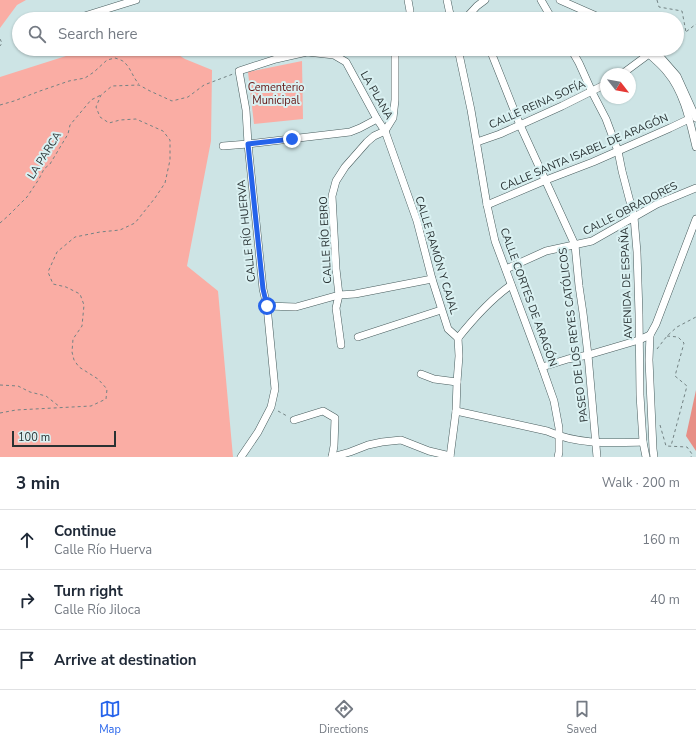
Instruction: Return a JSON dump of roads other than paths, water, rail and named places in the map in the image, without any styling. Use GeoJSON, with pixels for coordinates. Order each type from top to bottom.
{"type":"FeatureCollection","features":[{"type":"Feature","properties":{"kind":"street"},"geometry":{"type":"LineString","coordinates":[[97,12],[136,0]]}},
{"type":"Feature","properties":{"kind":"street"},"geometry":{"type":"LineString","coordinates":[[408,0],[410,12]]}},
{"type":"Feature","properties":{"kind":"street"},"geometry":{"type":"LineString","coordinates":[[447,0],[450,12]]}},
{"type":"Feature","properties":{"kind":"street"},"geometry":{"type":"LineString","coordinates":[[472,12],[485,0]]}},
{"type":"Feature","properties":{"kind":"street"},"geometry":{"type":"LineString","coordinates":[[541,0],[548,12]]}},
{"type":"Feature","properties":{"kind":"street"},"geometry":{"type":"LineString","coordinates":[[560,0],[587,12]]}},
{"type":"Feature","properties":{"kind":"street","name":"LA PLANA"},"geometry":{"type":"LineString","coordinates":[[239,71],[289,56]]}},
{"type":"Feature","properties":{"kind":"street","name":"LA PLANA"},"geometry":{"type":"LineString","coordinates":[[336,56],[346,62],[385,131]]}},
{"type":"Feature","properties":{"kind":"street"},"geometry":{"type":"LineString","coordinates":[[385,131],[393,118],[396,56]]}},
{"type":"Feature","properties":{"kind":"street","name":"CALLE CORTES DE ARAGÓN"},"geometry":{"type":"LineString","coordinates":[[459,56],[495,241],[554,402],[558,428],[558,457]]}},
{"type":"Feature","properties":{"kind":"street","name":"PASEO DE LOS REYES CATÓLICOS"},"geometry":{"type":"LineString","coordinates":[[493,56],[520,125],[574,245],[588,355],[597,457]]}},
{"type":"Feature","properties":{"kind":"street","name":"AVENIDA DE ESPAÑA"},"geometry":{"type":"LineString","coordinates":[[575,56],[606,119],[618,151],[634,217],[637,252],[640,395],[643,442],[646,457]]}},
{"type":"Feature","properties":{"kind":"street"},"geometry":{"type":"LineString","coordinates":[[630,68],[645,56]]}},
{"type":"Feature","properties":{"kind":"street"},"geometry":{"type":"LineString","coordinates":[[655,56],[668,72],[693,118],[696,147]]}},
{"type":"Feature","properties":{"kind":"street","name":"CALLE RÍO HUERVA"},"geometry":{"type":"LineString","coordinates":[[239,71],[246,110],[248,144],[263,289],[267,306],[275,389],[271,407],[258,432],[241,457]]}},
{"type":"Feature","properties":{"kind":"street","name":"CALLE REINA SOFÍA"},"geometry":{"type":"LineString","coordinates":[[476,142],[520,125],[600,87]]}},
{"type":"Feature","properties":{"kind":"street","name":"CALLE SANTA ISABEL DE ARAGÓN"},"geometry":{"type":"LineString","coordinates":[[487,204],[593,162],[693,118]]}},
{"type":"Feature","properties":{"kind":"street"},"geometry":{"type":"LineString","coordinates":[[223,146],[350,132],[377,119]]}},
{"type":"Feature","properties":{"kind":"street","name":"CALLE RAMÓN Y CAJAL"},"geometry":{"type":"LineString","coordinates":[[385,131],[417,220],[432,279],[448,329],[458,338]]}},
{"type":"Feature","properties":{"kind":"street","name":"CALLE RÍO EBRO"},"geometry":{"type":"LineString","coordinates":[[341,345],[336,308],[339,295],[332,196],[336,181],[349,163],[367,142],[374,136],[385,131]]}},
{"type":"Feature","properties":{"kind":"street","name":"CALLE OBRADORES"},"geometry":{"type":"LineString","coordinates":[[506,269],[546,251],[592,241],[657,204],[696,188]]}},
{"type":"Feature","properties":{"kind":"street"},"geometry":{"type":"LineString","coordinates":[[654,457],[649,360],[650,335],[674,280],[696,219]]}},
{"type":"Feature","properties":{"kind":"street"},"geometry":{"type":"LineString","coordinates":[[267,306],[296,306],[339,295],[355,294],[432,279]]}},
{"type":"Feature","properties":{"kind":"street"},"geometry":{"type":"LineString","coordinates":[[294,420],[323,411],[335,418],[332,457],[368,445],[401,440],[429,451],[450,456],[456,411],[458,338],[477,315],[499,294],[512,285]]}},
{"type":"Feature","properties":{"kind":"street"},"geometry":{"type":"LineString","coordinates":[[358,337],[442,310]]}},
{"type":"Feature","properties":{"kind":"street"},"geometry":{"type":"LineString","coordinates":[[542,366],[588,355],[639,340],[650,335]]}},
{"type":"Feature","properties":{"kind":"street"},"geometry":{"type":"LineString","coordinates":[[421,374],[434,379],[456,382]]}},
{"type":"Feature","properties":{"kind":"street"},"geometry":{"type":"LineString","coordinates":[[456,411],[579,440],[619,443],[643,442]]}},
{"type":"Feature","properties":{"kind":"park label","name":"Cementerio Municipal"},"geometry":{"type":"Point","coordinates":[276,93]}}]}
